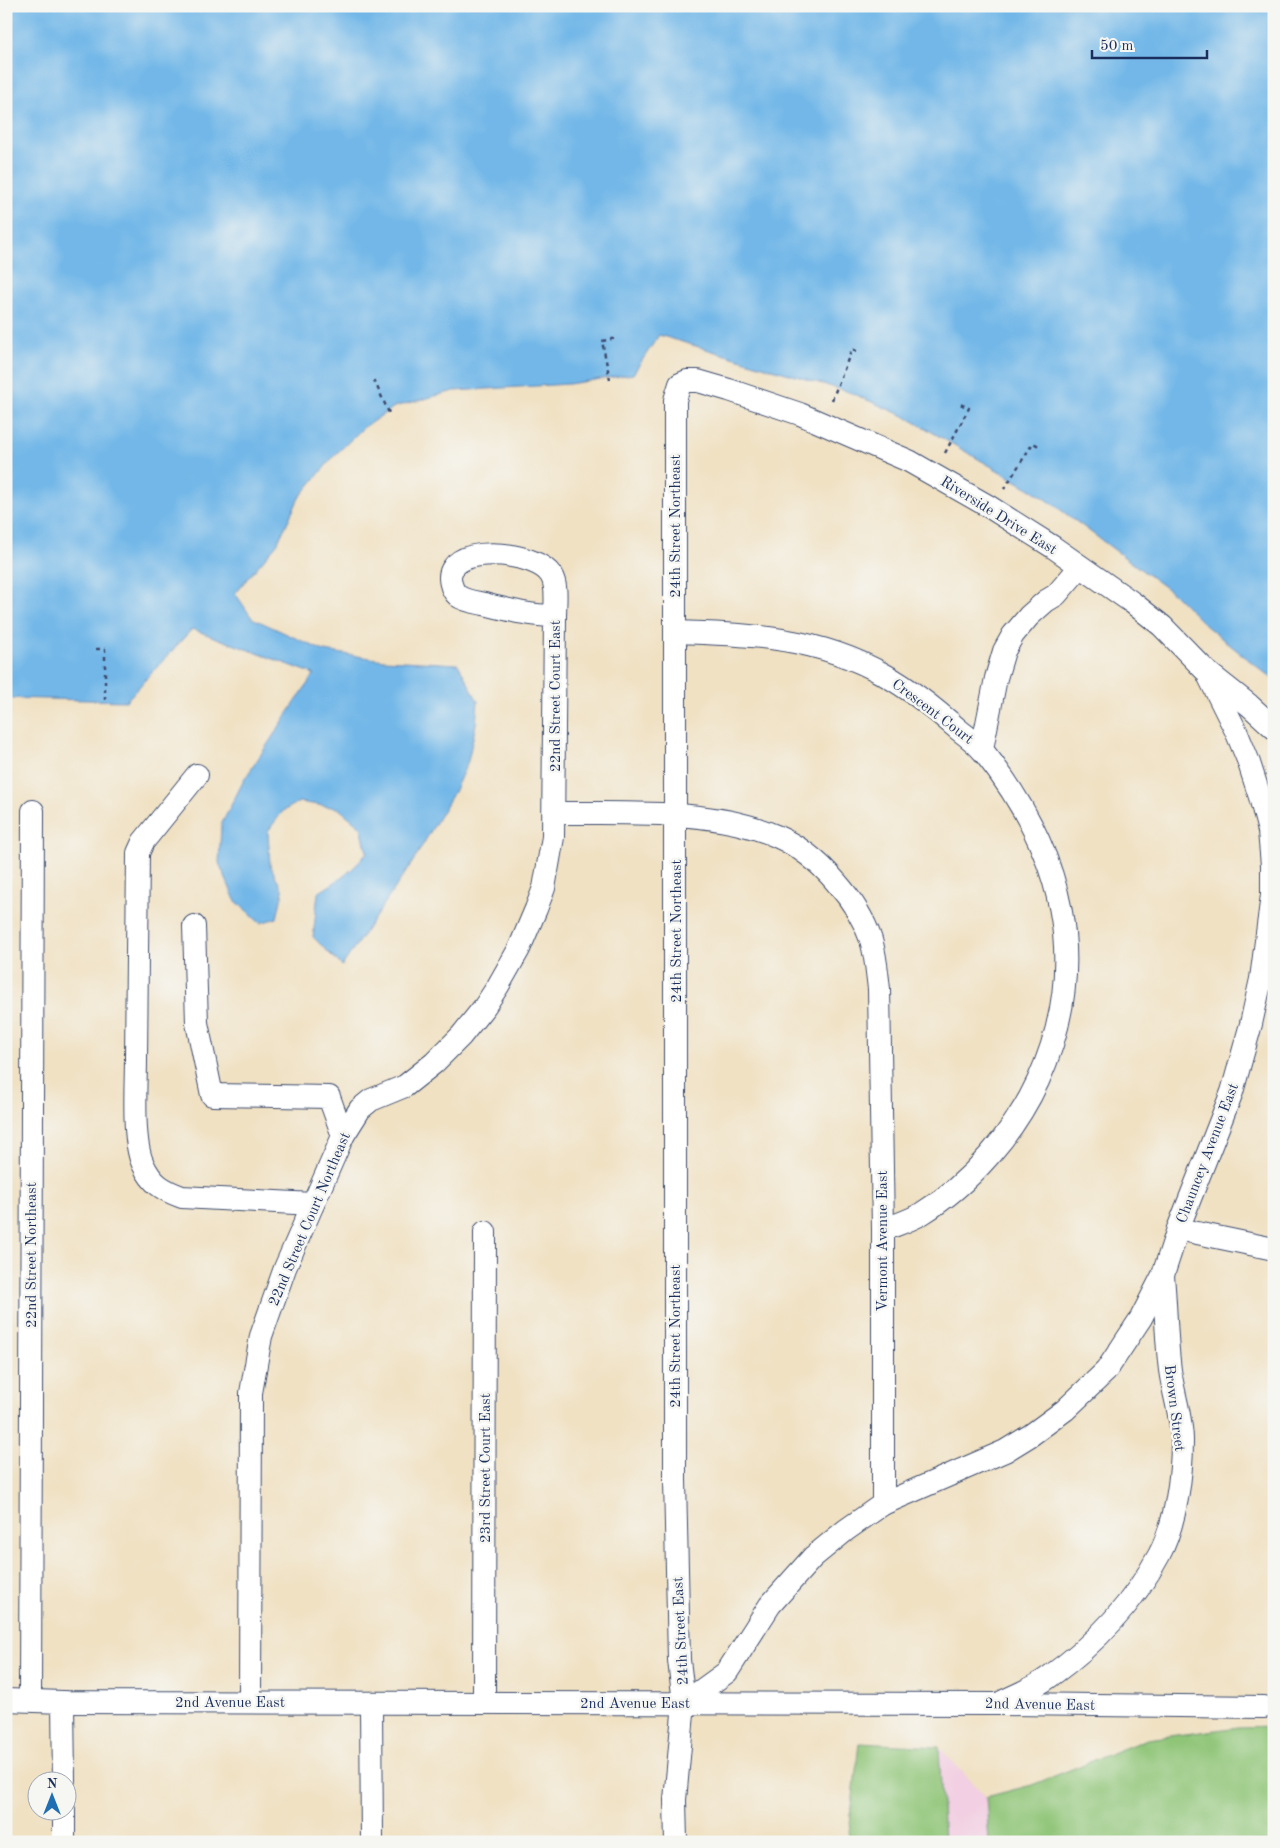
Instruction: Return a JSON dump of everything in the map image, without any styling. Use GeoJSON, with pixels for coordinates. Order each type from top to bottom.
{"type":"FeatureCollection","features":[{"type":"Feature","properties":{"kind":"street","name":"Riverside Drive East"},"geometry":{"type":"LineString","coordinates":[[680,384],[687,381],[698,381],[800,414],[909,461],[988,506],[1134,603],[1162,626],[1206,671],[1249,705],[1274,728]]}},
{"type":"Feature","properties":{"kind":"street","name":"24th Street Northeast"},"geometry":{"type":"LineString","coordinates":[[675,1480],[675,400],[680,384]]}},
{"type":"Feature","properties":{"kind":"street","name":"22nd Street Court East"},"geometry":{"type":"LineString","coordinates":[[555,813],[556,616],[555,584],[546,569],[535,562],[504,554],[471,557],[458,562],[450,572],[450,582],[454,592],[465,599],[526,614],[556,616]]}},
{"type":"Feature","properties":{"kind":"street","name":"Crescent Court"},"geometry":{"type":"LineString","coordinates":[[675,632],[761,636],[800,642],[838,654],[883,674],[912,692],[932,706],[982,749],[996,678],[1004,651],[1013,635],[1029,616],[1046,601],[1056,596],[1080,566]]}},
{"type":"Feature","properties":{"kind":"street","name":"Chauncey Avenue East"},"geometry":{"type":"LineString","coordinates":[[883,1504],[1005,1451],[1032,1435],[1065,1410],[1106,1371],[1141,1318],[1163,1276],[1178,1230],[1232,1092],[1251,1024],[1261,979],[1272,895],[1272,866],[1268,831],[1260,797],[1239,738],[1206,671]]}},
{"type":"Feature","properties":{"kind":"street"},"geometry":{"type":"LineString","coordinates":[[883,1230],[920,1215],[939,1201],[978,1167],[1015,1124],[1030,1098],[1049,1056],[1062,1003],[1066,942],[1055,882],[1034,828],[1022,807],[982,749]]}},
{"type":"Feature","properties":{"kind":"street"},"geometry":{"type":"LineString","coordinates":[[197,775],[143,842],[138,853],[136,1090],[137,1144],[139,1154],[150,1178],[163,1190],[182,1197],[313,1204]]}},
{"type":"Feature","properties":{"kind":"street","name":"22nd Street Northeast"},"geometry":{"type":"LineString","coordinates":[[30,1700],[33,811]]}},
{"type":"Feature","properties":{"kind":"street","name":"Vermont Avenue East"},"geometry":{"type":"LineString","coordinates":[[555,813],[657,814],[710,819],[750,826],[777,836],[802,851],[825,870],[846,893],[860,915],[870,939],[875,958],[879,989],[883,1230],[883,1504]]}},
{"type":"Feature","properties":{"kind":"street","name":"22nd Street Court Northeast"},"geometry":{"type":"LineString","coordinates":[[250,1702],[251,1393],[261,1336],[285,1268],[313,1204],[343,1136],[360,1110],[371,1100],[405,1086],[434,1063],[461,1036],[485,1006],[519,949],[536,909],[550,863],[555,813]]}},
{"type":"Feature","properties":{"kind":"street"},"geometry":{"type":"LineString","coordinates":[[194,926],[197,1023],[212,1095],[329,1097],[343,1136]]}},
{"type":"Feature","properties":{"kind":"street"},"geometry":{"type":"LineString","coordinates":[[1178,1230],[1270,1249]]}},
{"type":"Feature","properties":{"kind":"street","name":"23rd Street Court East"},"geometry":{"type":"LineString","coordinates":[[484,1704],[485,1232]]}},
{"type":"Feature","properties":{"kind":"street","name":"Brown Street"},"geometry":{"type":"LineString","coordinates":[[999,1704],[1048,1679],[1089,1645],[1133,1597],[1160,1554],[1168,1532],[1181,1473],[1182,1439],[1170,1369],[1163,1276]]}},
{"type":"Feature","properties":{"kind":"street","name":"24th Street East"},"geometry":{"type":"LineString","coordinates":[[675,1480],[679,1660],[684,1704],[675,1800],[676,1842]]}},
{"type":"Feature","properties":{"kind":"street"},"geometry":{"type":"LineString","coordinates":[[684,1704],[727,1672],[770,1605],[813,1557],[846,1530],[883,1504]]}},
{"type":"Feature","properties":{"kind":"street","name":"2nd Avenue East"},"geometry":{"type":"LineString","coordinates":[[6,1700],[63,1702],[1264,1706]]}},
{"type":"Feature","properties":{"kind":"street"},"geometry":{"type":"LineString","coordinates":[[63,1702],[64,1770]]}},
{"type":"Feature","properties":{"kind":"street"},"geometry":{"type":"LineString","coordinates":[[371,1703],[372,1842]]}},
{"type":"Feature","properties":{"kind":"street"},"geometry":{"type":"LineString","coordinates":[[64,1820],[64,1842]]}},
{"type":"Feature","properties":{"kind":"path"},"geometry":{"type":"LineString","coordinates":[[610,380],[602,340],[617,338]]}},
{"type":"Feature","properties":{"kind":"path"},"geometry":{"type":"LineString","coordinates":[[832,400],[852,350],[859,352]]}},
{"type":"Feature","properties":{"kind":"path"},"geometry":{"type":"LineString","coordinates":[[374,380],[389,413]]}},
{"type":"Feature","properties":{"kind":"path"},"geometry":{"type":"LineString","coordinates":[[945,453],[969,408],[960,404]]}},
{"type":"Feature","properties":{"kind":"path"},"geometry":{"type":"LineString","coordinates":[[1004,489],[1033,443],[1039,446]]}},
{"type":"Feature","properties":{"kind":"path"},"geometry":{"type":"LineString","coordinates":[[96,649],[105,649],[105,702]]}},
{"type":"Feature","properties":{"kind":"shaded area"},"geometry":{"type":"Polygon","coordinates":[[[939,1747],[986,1797],[989,1842],[944,1842],[939,1747]]]}},
{"type":"Feature","properties":{"kind":"green space"},"geometry":{"type":"Polygon","coordinates":[[[1274,1726],[1274,1842],[989,1842],[986,1797],[1032,1785],[1147,1739],[1239,1727],[1274,1726]]]}},
{"type":"Feature","properties":{"kind":"green space"},"geometry":{"type":"Polygon","coordinates":[[[859,1743],[939,1747],[944,1842],[848,1842],[859,1743]]]}},
{"type":"Feature","properties":{"kind":"water"},"geometry":{"type":"Polygon","coordinates":[[[6,6],[1274,6],[1274,680],[1205,625],[1174,594],[1042,496],[906,417],[849,392],[659,335],[633,374],[569,384],[454,391],[394,407],[363,428],[334,456],[299,498],[277,544],[235,593],[252,618],[324,651],[384,660],[458,664],[478,701],[476,724],[468,761],[454,792],[412,863],[342,966],[313,937],[318,893],[351,870],[367,852],[361,827],[338,808],[299,802],[283,811],[268,831],[270,865],[283,891],[277,918],[260,923],[235,900],[219,863],[221,825],[244,780],[314,674],[192,629],[126,701],[6,698],[6,6]]]}}]}
